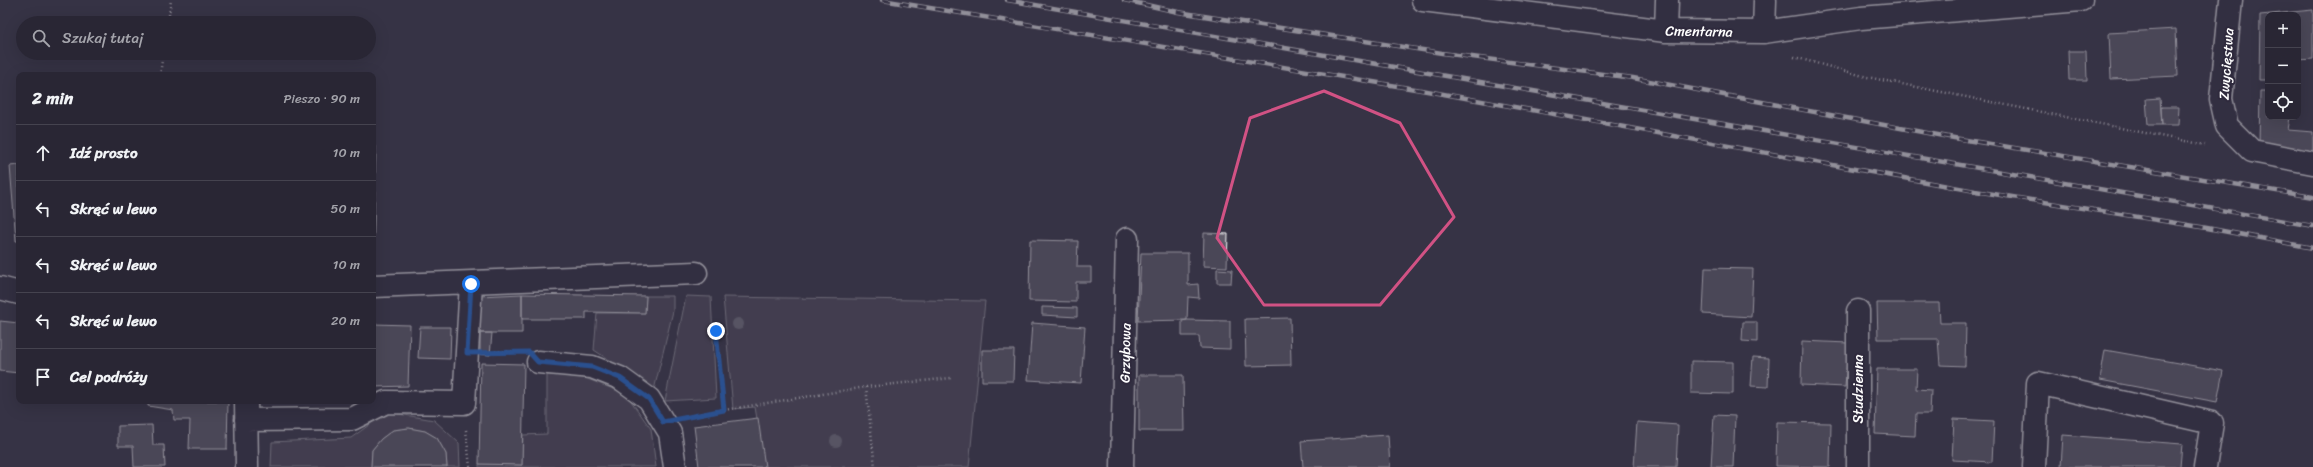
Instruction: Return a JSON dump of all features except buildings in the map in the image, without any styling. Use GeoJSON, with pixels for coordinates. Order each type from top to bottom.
{"type":"FeatureCollection","features":[{"type":"Feature","properties":{"kind":"street","name":"Cmentarna"},"geometry":{"type":"LineString","coordinates":[[1422,0],[1666,31],[1764,32],[1861,9],[2081,0]]}},
{"type":"Feature","properties":{"kind":"street"},"geometry":{"type":"LineString","coordinates":[[1666,31],[1667,0]]}},
{"type":"Feature","properties":{"kind":"street"},"geometry":{"type":"LineString","coordinates":[[1764,32],[1765,0]]}},
{"type":"Feature","properties":{"kind":"street","name":"Zwycięstwa"},"geometry":{"type":"LineString","coordinates":[[2231,0],[2221,99],[2227,126],[2252,151],[2313,163]]}},
{"type":"Feature","properties":{"kind":"street","name":"Grzybowa"},"geometry":{"type":"LineString","coordinates":[[1122,467],[1127,239]]}},
{"type":"Feature","properties":{"kind":"street"},"geometry":{"type":"LineString","coordinates":[[376,286],[471,284],[696,273]]}},
{"type":"Feature","properties":{"kind":"street"},"geometry":{"type":"LineString","coordinates":[[247,467],[246,411],[352,419],[386,402],[464,403],[471,284]]}},
{"type":"Feature","properties":{"kind":"street"},"geometry":{"type":"LineString","coordinates":[[0,288],[16,292]]}},
{"type":"Feature","properties":{"kind":"street","name":"Studzienna"},"geometry":{"type":"LineString","coordinates":[[1858,311],[1858,467]]}},
{"type":"Feature","properties":{"kind":"street"},"geometry":{"type":"LineString","coordinates":[[538,362],[592,367],[620,378],[649,399],[670,433],[675,467]]}},
{"type":"Feature","properties":{"kind":"street"},"geometry":{"type":"LineString","coordinates":[[2034,467],[2038,383],[2212,423],[2205,467]]}},
{"type":"Feature","properties":{"kind":"path"},"geometry":{"type":"LineString","coordinates":[[169,16],[172,0]]}},
{"type":"Feature","properties":{"kind":"path"},"geometry":{"type":"LineString","coordinates":[[1792,57],[1867,77],[2208,146]]}},
{"type":"Feature","properties":{"kind":"path"},"geometry":{"type":"LineString","coordinates":[[160,72],[162,60]]}},
{"type":"Feature","properties":{"kind":"path"},"geometry":{"type":"LineString","coordinates":[[716,331],[724,410]]}},
{"type":"Feature","properties":{"kind":"path"},"geometry":{"type":"LineString","coordinates":[[467,353],[529,352],[538,362]]}},
{"type":"Feature","properties":{"kind":"path"},"geometry":{"type":"LineString","coordinates":[[663,422],[724,410],[866,387],[951,378]]}},
{"type":"Feature","properties":{"kind":"path"},"geometry":{"type":"LineString","coordinates":[[866,387],[875,467]]}},
{"type":"Feature","properties":{"kind":"path"},"geometry":{"type":"LineString","coordinates":[[464,403],[470,467]]}},
{"type":"Feature","properties":{"kind":"highlighted area"},"geometry":{"type":"Polygon","coordinates":[[[1324,91],[1400,123],[1454,217],[1380,305],[1264,305],[1217,238],[1250,118],[1324,91]]]}},
{"type":"Feature","properties":{"kind":"shaded area"},"geometry":{"type":"Polygon","coordinates":[[[646,296],[673,296],[673,311],[654,390],[594,350],[597,313],[645,313],[646,296]]]}},
{"type":"Feature","properties":{"kind":"shaded area"},"geometry":{"type":"Polygon","coordinates":[[[686,296],[711,297],[716,398],[665,401],[686,296]]]}},
{"type":"Feature","properties":{"kind":"shaded area"},"geometry":{"type":"Polygon","coordinates":[[[723,297],[985,301],[969,467],[765,467],[755,407],[733,409],[723,297]]]}},
{"type":"Feature","properties":{"kind":"shaded area"},"geometry":{"type":"Polygon","coordinates":[[[547,375],[580,376],[626,394],[651,429],[656,467],[479,467],[479,464],[522,465],[523,435],[547,434],[547,375]]]}},
{"type":"Feature","properties":{"kind":"shaded area"},"geometry":{"type":"Polygon","coordinates":[[[387,412],[434,420],[459,443],[460,467],[447,467],[446,454],[437,438],[425,431],[408,428],[393,430],[381,439],[372,450],[371,467],[271,467],[272,442],[351,438],[387,412]]]}},
{"type":"Feature","properties":{"kind":"railway"},"geometry":{"type":"LineString","coordinates":[[882,0],[1427,91],[1975,191],[2207,228],[2313,248]]}},
{"type":"Feature","properties":{"kind":"railway"},"geometry":{"type":"LineString","coordinates":[[1007,0],[2313,226]]}},
{"type":"Feature","properties":{"kind":"railway"},"geometry":{"type":"LineString","coordinates":[[1124,0],[1178,12],[1442,53],[1633,78],[1954,138],[2313,197]]}},
{"type":"Feature","properties":{"kind":"route"},"geometry":{"type":"LineString","coordinates":[[471,284],[467,353],[529,352],[538,362],[592,367],[620,378],[649,399],[663,422],[724,410],[716,331]]}}]}
